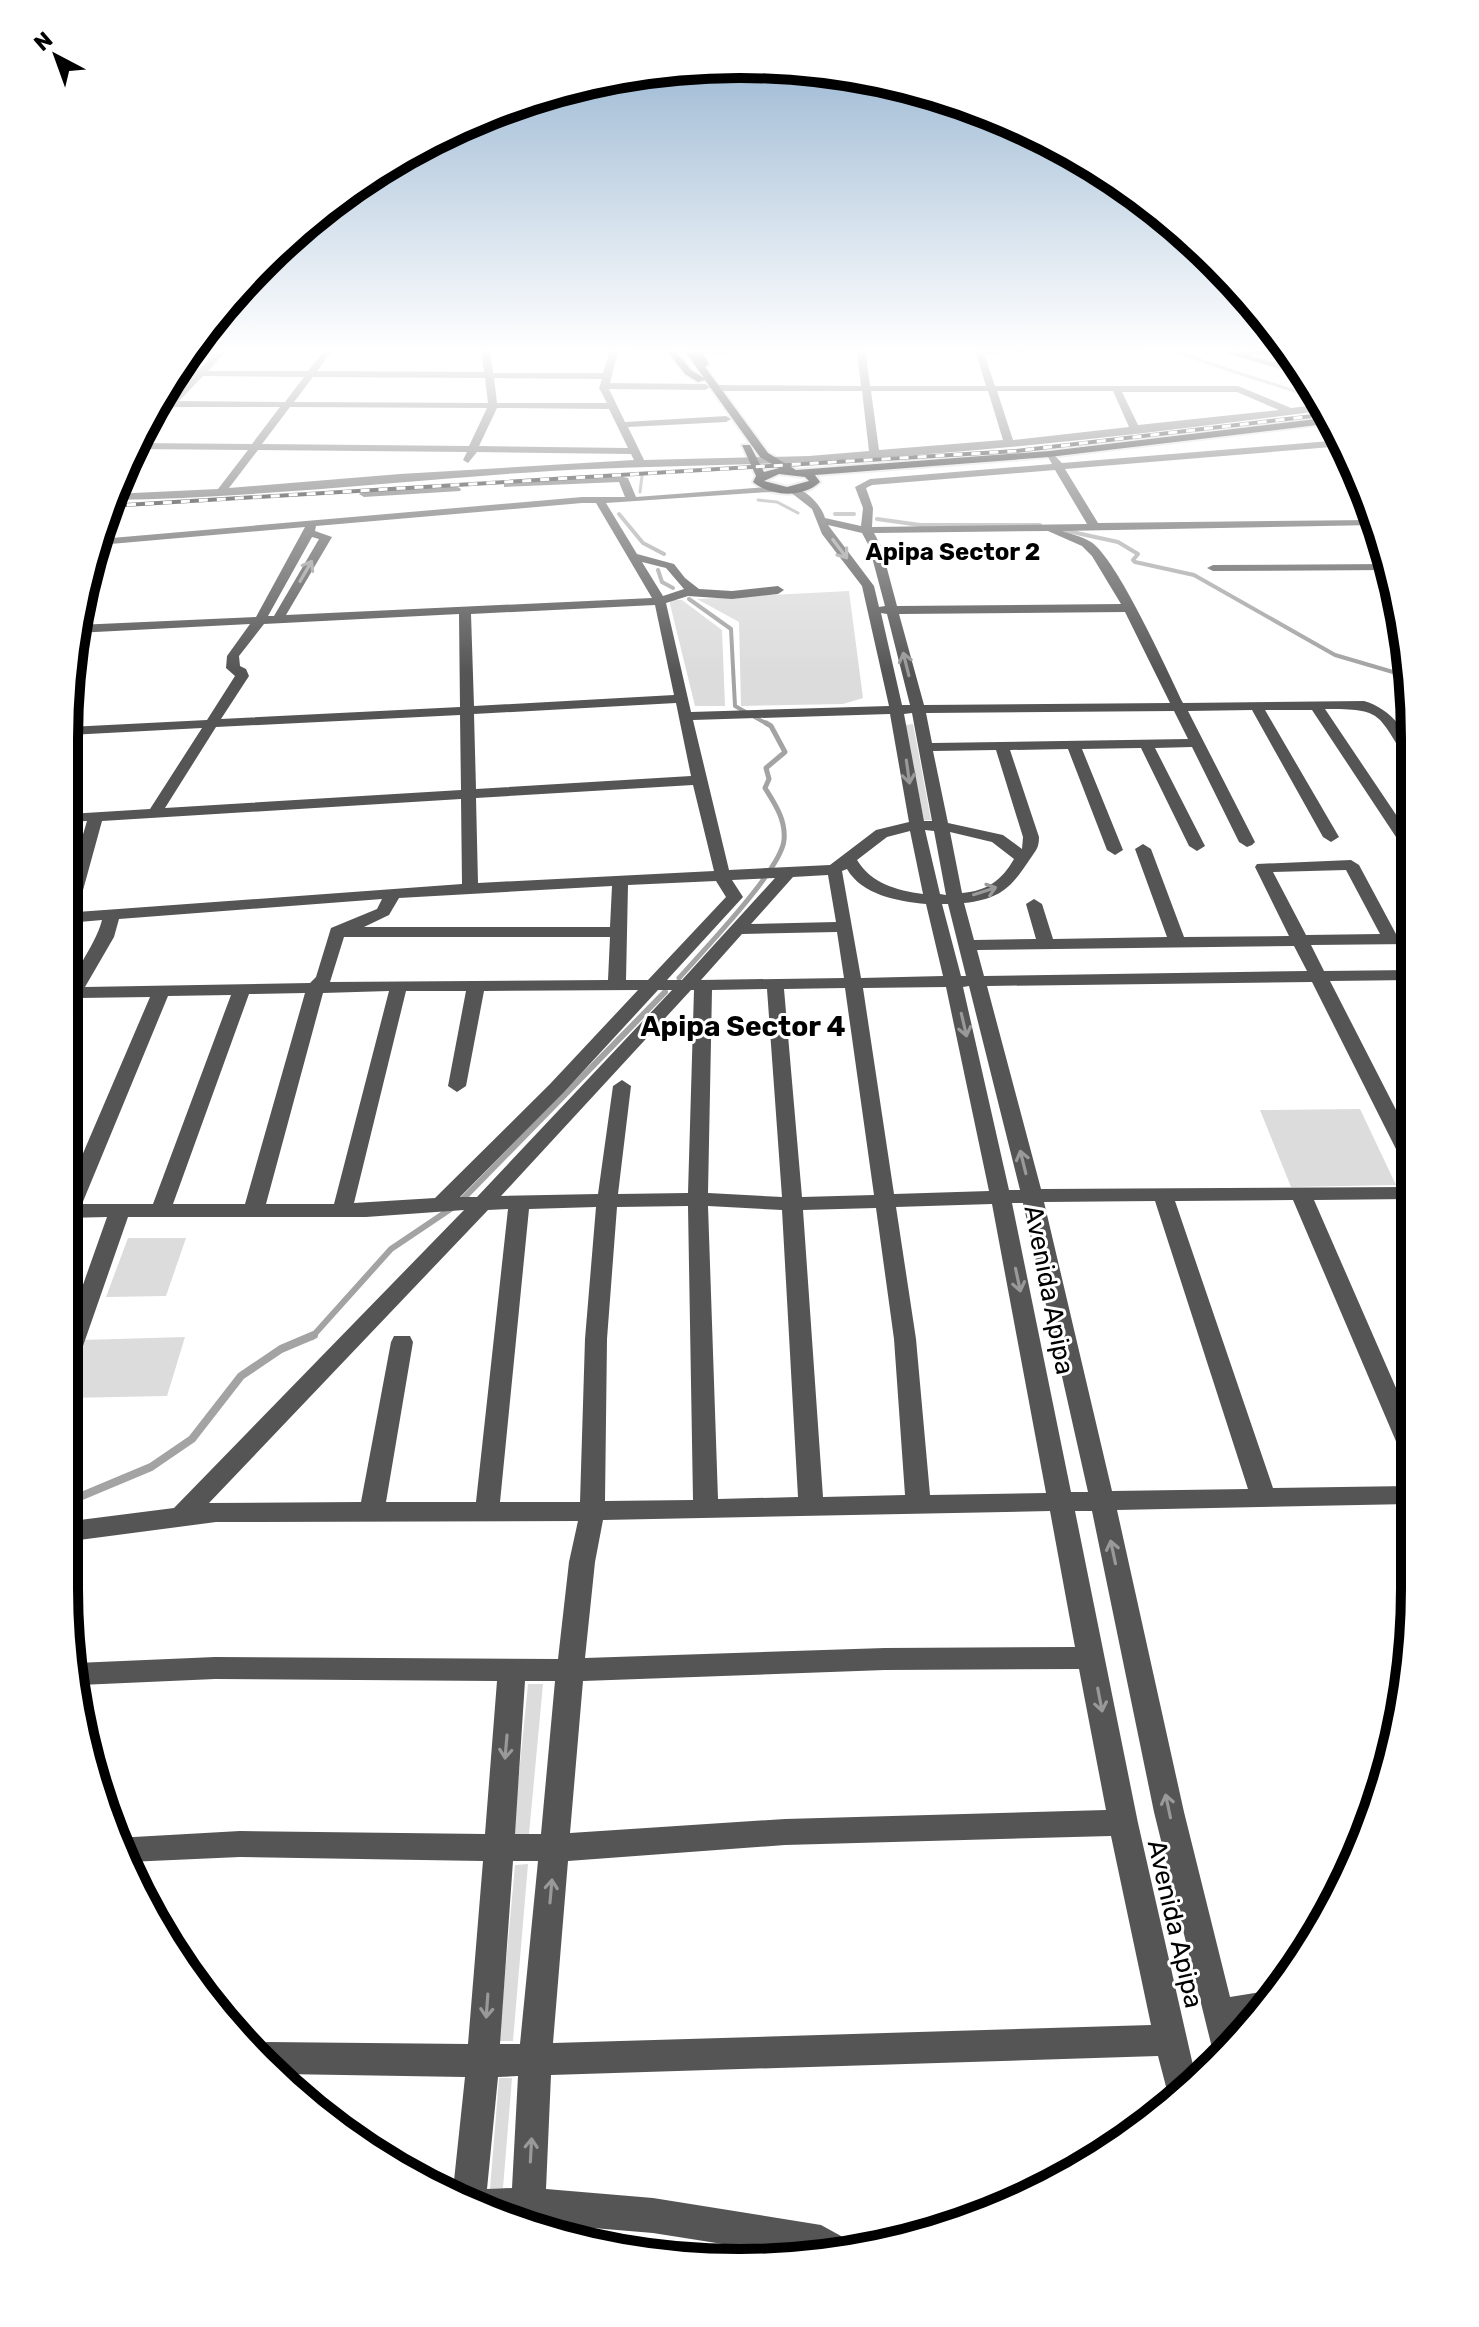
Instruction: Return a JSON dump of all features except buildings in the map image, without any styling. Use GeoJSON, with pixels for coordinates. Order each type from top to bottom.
{"type":"FeatureCollection","features":[{"type":"Feature","properties":{"kind":"main road"},"geometry":{"type":"LineString","coordinates":[[752,456],[763,486],[779,489],[1080,456]]}},
{"type":"Feature","properties":{"kind":"main road"},"geometry":{"type":"LineString","coordinates":[[765,456],[813,483]]}},
{"type":"Feature","properties":{"kind":"main road"},"geometry":{"type":"LineString","coordinates":[[759,478],[797,472],[1054,459]]}},
{"type":"Feature","properties":{"kind":"street"},"geometry":{"type":"LineString","coordinates":[[221,492],[250,456]]}},
{"type":"Feature","properties":{"kind":"street"},"geometry":{"type":"LineString","coordinates":[[462,475],[471,456]]}},
{"type":"Feature","properties":{"kind":"street"},"geometry":{"type":"LineString","coordinates":[[637,456],[641,463]]}},
{"type":"Feature","properties":{"kind":"street"},"geometry":{"type":"LineString","coordinates":[[124,496],[641,463],[820,456]]}},
{"type":"Feature","properties":{"kind":"street"},"geometry":{"type":"LineString","coordinates":[[1093,525],[1054,459],[1116,456]]}},
{"type":"Feature","properties":{"kind":"street","name":"Avenida Apipa"},"geometry":{"type":"LineString","coordinates":[[1054,459],[870,482],[860,487],[868,508],[864,520],[875,546],[883,610],[907,709],[924,747],[941,828],[944,898],[953,980],[1001,1198],[1123,1823],[1180,2081]]}},
{"type":"Feature","properties":{"kind":"street"},"geometry":{"type":"LineString","coordinates":[[631,498],[732,488],[759,478]]}},
{"type":"Feature","properties":{"kind":"street"},"geometry":{"type":"LineString","coordinates":[[503,486],[619,479],[624,480],[631,498]]}},
{"type":"Feature","properties":{"kind":"street","name":"Avenida Apipa"},"geometry":{"type":"LineString","coordinates":[[813,483],[813,494],[822,512],[883,610]]}},
{"type":"Feature","properties":{"kind":"street"},"geometry":{"type":"LineString","coordinates":[[360,494],[471,488]]}},
{"type":"Feature","properties":{"kind":"street"},"geometry":{"type":"LineString","coordinates":[[109,541],[310,528],[381,518],[554,507],[599,500],[779,489]]}},
{"type":"Feature","properties":{"kind":"street","name":"Avenida Apipa"},"geometry":{"type":"LineString","coordinates":[[793,489],[822,512],[866,530]]}},
{"type":"Feature","properties":{"kind":"street"},"geometry":{"type":"LineString","coordinates":[[120,508],[249,500]]}},
{"type":"Feature","properties":{"kind":"street"},"geometry":{"type":"LineString","coordinates":[[441,1204],[735,897],[726,888],[708,819],[660,601],[599,500]]}},
{"type":"Feature","properties":{"kind":"street"},"geometry":{"type":"LineString","coordinates":[[1205,526],[1360,511]]}},
{"type":"Feature","properties":{"kind":"street"},"geometry":{"type":"LineString","coordinates":[[866,530],[1050,530],[1093,525],[1365,523]]}},
{"type":"Feature","properties":{"kind":"street"},"geometry":{"type":"LineString","coordinates":[[111,534],[208,525],[246,530]]}},
{"type":"Feature","properties":{"kind":"street"},"geometry":{"type":"LineString","coordinates":[[278,619],[326,537],[310,528]]}},
{"type":"Feature","properties":{"kind":"street"},"geometry":{"type":"LineString","coordinates":[[155,812],[242,676],[233,668],[233,656],[260,620],[310,528]]}},
{"type":"Feature","properties":{"kind":"street"},"geometry":{"type":"LineString","coordinates":[[1050,530],[1074,538],[1097,554],[1129,608],[1247,842]]}},
{"type":"Feature","properties":{"kind":"street"},"geometry":{"type":"LineString","coordinates":[[632,556],[670,566],[681,581],[695,592]]}},
{"type":"Feature","properties":{"kind":"street"},"geometry":{"type":"LineString","coordinates":[[1213,568],[1378,567]]}},
{"type":"Feature","properties":{"kind":"street"},"geometry":{"type":"LineString","coordinates":[[88,628],[660,601],[676,594],[695,592],[732,595],[778,590]]}},
{"type":"Feature","properties":{"kind":"street"},"geometry":{"type":"LineString","coordinates":[[883,610],[1129,608]]}},
{"type":"Feature","properties":{"kind":"street"},"geometry":{"type":"LineString","coordinates":[[465,609],[470,888]]}},
{"type":"Feature","properties":{"kind":"street"},"geometry":{"type":"LineString","coordinates":[[78,731],[467,710],[1316,706],[1374,707],[1381,711],[1401,740]]}},
{"type":"Feature","properties":{"kind":"street"},"geometry":{"type":"LineString","coordinates":[[1316,706],[1401,833]]}},
{"type":"Feature","properties":{"kind":"street"},"geometry":{"type":"LineString","coordinates":[[1257,707],[1331,837]]}},
{"type":"Feature","properties":{"kind":"street","name":"Avenida Apipa"},"geometry":{"type":"LineString","coordinates":[[907,709],[905,748],[916,828],[967,945],[977,979],[1032,1196],[1169,1812],[1222,2030]]}},
{"type":"Feature","properties":{"kind":"street"},"geometry":{"type":"LineString","coordinates":[[1146,743],[1197,846]]}},
{"type":"Feature","properties":{"kind":"street"},"geometry":{"type":"LineString","coordinates":[[924,747],[1197,743]]}},
{"type":"Feature","properties":{"kind":"street"},"geometry":{"type":"LineString","coordinates":[[1073,744],[1115,850]]}},
{"type":"Feature","properties":{"kind":"street"},"geometry":{"type":"LineString","coordinates":[[842,865],[869,886],[891,894],[944,898],[984,894],[1007,883],[1021,857],[1031,848],[1031,837],[1002,746]]}},
{"type":"Feature","properties":{"kind":"street"},"geometry":{"type":"LineString","coordinates":[[78,817],[470,791],[701,780]]}},
{"type":"Feature","properties":{"kind":"street"},"geometry":{"type":"LineString","coordinates":[[78,880],[96,816]]}},
{"type":"Feature","properties":{"kind":"street"},"geometry":{"type":"LineString","coordinates":[[78,916],[470,888],[788,873],[842,865],[873,838],[893,829],[970,830],[1008,844],[1021,857]]}},
{"type":"Feature","properties":{"kind":"street"},"geometry":{"type":"LineString","coordinates":[[1143,849],[1177,942]]}},
{"type":"Feature","properties":{"kind":"street"},"geometry":{"type":"LineString","coordinates":[[842,865],[839,885],[844,927],[905,1339],[918,1503]]}},
{"type":"Feature","properties":{"kind":"street"},"geometry":{"type":"LineString","coordinates":[[1391,940],[1351,865],[1263,867],[1401,1139]]}},
{"type":"Feature","properties":{"kind":"street"},"geometry":{"type":"LineString","coordinates":[[179,1519],[694,985],[788,873]]}},
{"type":"Feature","properties":{"kind":"street"},"geometry":{"type":"LineString","coordinates":[[617,986],[620,881]]}},
{"type":"Feature","properties":{"kind":"street"},"geometry":{"type":"LineString","coordinates":[[337,932],[371,920],[383,912],[393,894]]}},
{"type":"Feature","properties":{"kind":"street"},"geometry":{"type":"LineString","coordinates":[[1034,904],[1046,943]]}},
{"type":"Feature","properties":{"kind":"street"},"geometry":{"type":"LineString","coordinates":[[78,984],[106,937],[112,915]]}},
{"type":"Feature","properties":{"kind":"street"},"geometry":{"type":"LineString","coordinates":[[738,929],[844,927]]}},
{"type":"Feature","properties":{"kind":"street"},"geometry":{"type":"LineString","coordinates":[[337,932],[618,932]]}},
{"type":"Feature","properties":{"kind":"street"},"geometry":{"type":"LineString","coordinates":[[254,1209],[290,1088],[315,988],[324,978],[337,932]]}},
{"type":"Feature","properties":{"kind":"street"},"geometry":{"type":"LineString","coordinates":[[967,945],[1401,940]]}},
{"type":"Feature","properties":{"kind":"street"},"geometry":{"type":"LineString","coordinates":[[78,997],[399,986],[1401,976]]}},
{"type":"Feature","properties":{"kind":"street"},"geometry":{"type":"LineString","coordinates":[[775,982],[794,1204],[811,1504]]}},
{"type":"Feature","properties":{"kind":"street"},"geometry":{"type":"LineString","coordinates":[[694,985],[706,1508]]}},
{"type":"Feature","properties":{"kind":"street"},"geometry":{"type":"LineString","coordinates":[[343,1208],[399,986]]}},
{"type":"Feature","properties":{"kind":"street"},"geometry":{"type":"LineString","coordinates":[[457,1086],[476,986]]}},
{"type":"Feature","properties":{"kind":"street"},"geometry":{"type":"LineString","coordinates":[[161,1210],[241,991]]}},
{"type":"Feature","properties":{"kind":"street"},"geometry":{"type":"LineString","coordinates":[[78,1187],[161,992]]}},
{"type":"Feature","properties":{"kind":"street"},"geometry":{"type":"LineString","coordinates":[[528,2214],[535,2060],[570,1670],[582,1562],[592,1511],[596,1339],[622,1086]]}},
{"type":"Feature","properties":{"kind":"street"},"geometry":{"type":"LineString","coordinates":[[78,1211],[698,1199],[794,1204],[1032,1196],[1401,1193]]}},
{"type":"Feature","properties":{"kind":"street"},"geometry":{"type":"LineString","coordinates":[[1163,1195],[1264,1499]]}},
{"type":"Feature","properties":{"kind":"street"},"geometry":{"type":"LineString","coordinates":[[1301,1195],[1401,1425]]}},
{"type":"Feature","properties":{"kind":"street"},"geometry":{"type":"LineString","coordinates":[[487,1511],[519,1203]]}},
{"type":"Feature","properties":{"kind":"street"},"geometry":{"type":"LineString","coordinates":[[78,1302],[120,1210]]}},
{"type":"Feature","properties":{"kind":"street"},"geometry":{"type":"LineString","coordinates":[[372,1510],[402,1342]]}},
{"type":"Feature","properties":{"kind":"street"},"geometry":{"type":"LineString","coordinates":[[78,1530],[216,1512],[592,1511],[811,1504],[1401,1495]]}},
{"type":"Feature","properties":{"kind":"street"},"geometry":{"type":"LineString","coordinates":[[84,1674],[215,1668],[570,1670],[885,1659],[1092,1658]]}},
{"type":"Feature","properties":{"kind":"street"},"geometry":{"type":"LineString","coordinates":[[470,2192],[483,2061],[512,1669]]}},
{"type":"Feature","properties":{"kind":"street"},"geometry":{"type":"LineString","coordinates":[[132,1849],[240,1844],[555,1848],[785,1832],[1123,1823]]}},
{"type":"Feature","properties":{"kind":"street"},"geometry":{"type":"LineString","coordinates":[[275,2058],[535,2060],[1172,2040]]}},
{"type":"Feature","properties":{"kind":"street"},"geometry":{"type":"LineString","coordinates":[[533,2216],[655,2213],[822,2243]]}},
{"type":"Feature","properties":{"kind":"shaded area"},"geometry":{"type":"Polygon","coordinates":[[[849,591],[863,698],[843,704],[741,706],[739,622],[697,599],[849,591]]]}},
{"type":"Feature","properties":{"kind":"shaded area"},"geometry":{"type":"Polygon","coordinates":[[[669,600],[682,600],[722,630],[725,706],[695,706],[669,600]]]}},
{"type":"Feature","properties":{"kind":"shaded area"},"geometry":{"type":"Polygon","coordinates":[[[913,724],[931,820],[924,820],[905,725],[913,724]]]}},
{"type":"Feature","properties":{"kind":"shaded area"},"geometry":{"type":"Polygon","coordinates":[[[1360,1109],[1396,1185],[1291,1187],[1260,1110],[1360,1109]]]}},
{"type":"Feature","properties":{"kind":"shaded area"},"geometry":{"type":"Polygon","coordinates":[[[128,1238],[186,1238],[166,1296],[106,1297],[128,1238]]]}},
{"type":"Feature","properties":{"kind":"shaded area"},"geometry":{"type":"Polygon","coordinates":[[[185,1337],[167,1396],[78,1398],[78,1350],[82,1340],[185,1337]]]}},
{"type":"Feature","properties":{"kind":"shaded area"},"geometry":{"type":"Polygon","coordinates":[[[528,1684],[543,1684],[529,1834],[513,1834],[528,1684]]]}},
{"type":"Feature","properties":{"kind":"shaded area"},"geometry":{"type":"Polygon","coordinates":[[[528,1864],[513,2041],[499,2041],[515,1865],[528,1864]]]}},
{"type":"Feature","properties":{"kind":"shaded area"},"geometry":{"type":"Polygon","coordinates":[[[499,2078],[512,2078],[503,2188],[490,2189],[499,2078]]]}},
{"type":"Feature","properties":{"kind":"waterway"},"geometry":{"type":"LineString","coordinates":[[640,492],[642,476]]}},
{"type":"Feature","properties":{"kind":"waterway"},"geometry":{"type":"LineString","coordinates":[[758,500],[777,502],[798,513]]}},
{"type":"Feature","properties":{"kind":"waterway"},"geometry":{"type":"LineString","coordinates":[[619,514],[643,543],[664,554]]}},
{"type":"Feature","properties":{"kind":"waterway"},"geometry":{"type":"LineString","coordinates":[[835,514],[854,514]]}},
{"type":"Feature","properties":{"kind":"waterway"},"geometry":{"type":"LineString","coordinates":[[877,519],[920,525],[1040,525]]}},
{"type":"Feature","properties":{"kind":"waterway"},"geometry":{"type":"LineString","coordinates":[[1063,530],[1118,542],[1138,554],[1133,560],[1135,562],[1194,575],[1335,655],[1397,673]]}},
{"type":"Feature","properties":{"kind":"waterway"},"geometry":{"type":"LineString","coordinates":[[658,570],[662,582],[673,588]]}},
{"type":"Feature","properties":{"kind":"waterway"},"geometry":{"type":"LineString","coordinates":[[689,599],[731,629],[735,706],[769,725]]}},
{"type":"Feature","properties":{"kind":"waterway"},"geometry":{"type":"LineString","coordinates":[[679,978],[756,890],[780,853],[784,840],[783,826],[765,788],[769,779],[766,768],[785,752],[771,726],[766,723]]}},
{"type":"Feature","properties":{"kind":"waterway"},"geometry":{"type":"LineString","coordinates":[[461,1201],[665,992]]}},
{"type":"Feature","properties":{"kind":"waterway"},"geometry":{"type":"LineString","coordinates":[[314,1335],[391,1249],[452,1208]]}},
{"type":"Feature","properties":{"kind":"waterway"},"geometry":{"type":"LineString","coordinates":[[78,1498],[151,1467],[192,1439],[241,1376],[281,1349],[314,1335]]}},
{"type":"Feature","properties":{"kind":"railway"},"geometry":{"type":"LineString","coordinates":[[121,505],[940,456]]}},
{"type":"Feature","properties":{"kind":"district","name":"Apipa Sector 2"},"geometry":{"type":"Point","coordinates":[953,552]}},
{"type":"Feature","properties":{"kind":"district","name":"Apipa Sector 4"},"geometry":{"type":"Point","coordinates":[743,1026]}}]}
